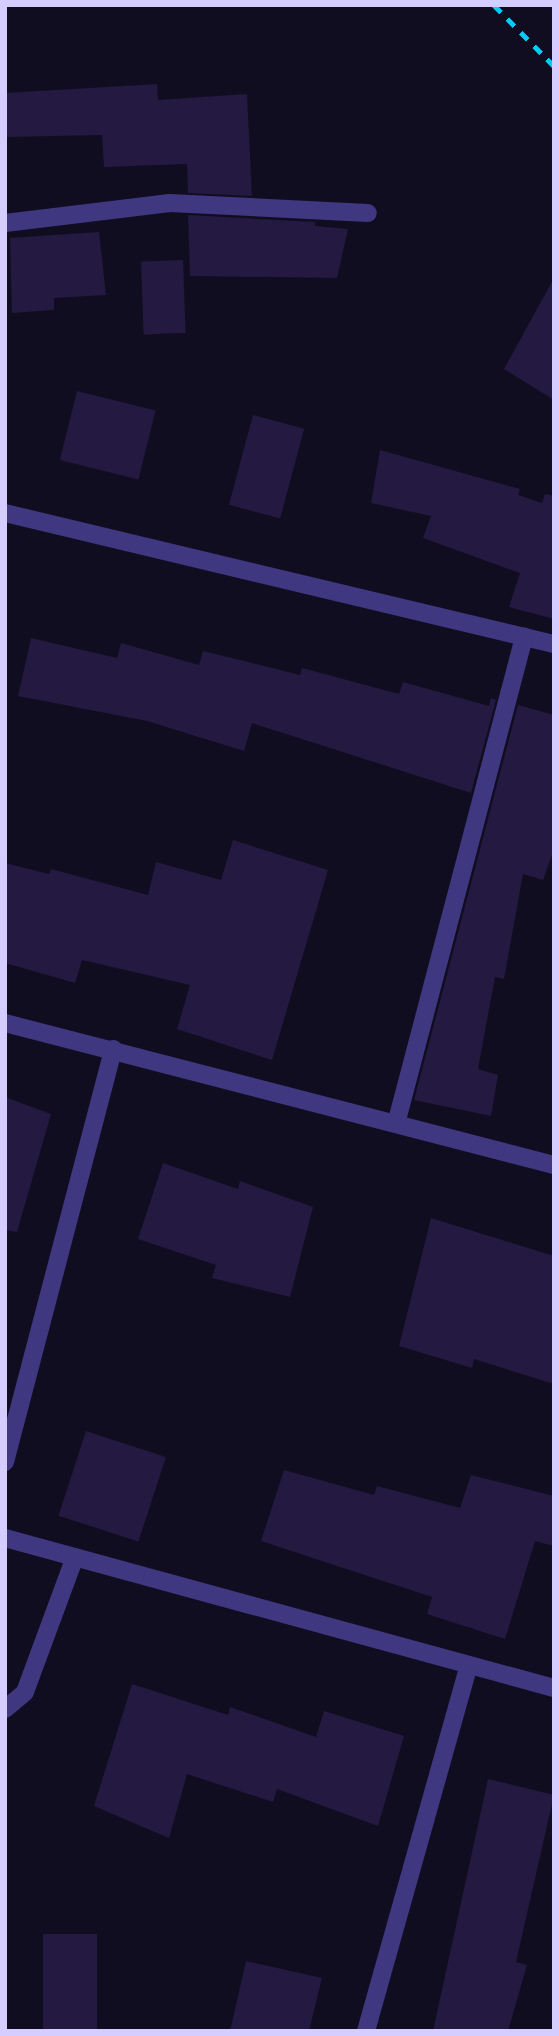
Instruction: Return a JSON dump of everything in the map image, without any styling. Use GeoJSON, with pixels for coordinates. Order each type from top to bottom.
{"type":"FeatureCollection","features":[{"type":"Feature","properties":{"kind":"street"},"geometry":{"type":"LineString","coordinates":[[5,223],[170,204],[368,213]]}},
{"type":"Feature","properties":{"kind":"street"},"geometry":{"type":"LineString","coordinates":[[5,513],[554,644]]}},
{"type":"Feature","properties":{"kind":"street"},"geometry":{"type":"LineString","coordinates":[[396,1124],[524,637]]}},
{"type":"Feature","properties":{"kind":"street"},"geometry":{"type":"LineString","coordinates":[[5,1023],[554,1165]]}},
{"type":"Feature","properties":{"kind":"street"},"geometry":{"type":"LineString","coordinates":[[5,1462],[113,1049]]}},
{"type":"Feature","properties":{"kind":"street"},"geometry":{"type":"LineString","coordinates":[[5,1538],[554,1688]]}},
{"type":"Feature","properties":{"kind":"street"},"geometry":{"type":"LineString","coordinates":[[5,1709],[26,1692],[75,1557]]}},
{"type":"Feature","properties":{"kind":"street"},"geometry":{"type":"LineString","coordinates":[[366,2031],[469,1665]]}},
{"type":"Feature","properties":{"kind":"building"},"geometry":{"type":"Polygon","coordinates":[[[157,84],[158,100],[247,94],[252,196],[188,193],[187,164],[104,167],[102,135],[5,137],[5,93],[157,84]]]}},
{"type":"Feature","properties":{"kind":"building"},"geometry":{"type":"Polygon","coordinates":[[[188,215],[315,222],[315,226],[348,229],[337,278],[190,276],[188,215]]]}},
{"type":"Feature","properties":{"kind":"building"},"geometry":{"type":"Polygon","coordinates":[[[99,232],[106,295],[54,298],[54,310],[12,313],[10,238],[99,232]]]}},
{"type":"Feature","properties":{"kind":"building"},"geometry":{"type":"Polygon","coordinates":[[[183,260],[186,333],[144,334],[141,261],[183,260]]]}},
{"type":"Feature","properties":{"kind":"building"},"geometry":{"type":"Polygon","coordinates":[[[554,278],[554,400],[504,369],[554,278]]]}},
{"type":"Feature","properties":{"kind":"building"},"geometry":{"type":"Polygon","coordinates":[[[77,391],[156,411],[138,479],[60,460],[77,391]]]}},
{"type":"Feature","properties":{"kind":"building"},"geometry":{"type":"Polygon","coordinates":[[[253,415],[304,429],[280,519],[229,505],[253,415]]]}},
{"type":"Feature","properties":{"kind":"building"},"geometry":{"type":"Polygon","coordinates":[[[380,450],[520,489],[518,495],[542,503],[545,494],[554,496],[554,619],[509,607],[520,573],[423,538],[431,516],[371,503],[380,450]]]}},
{"type":"Feature","properties":{"kind":"building"},"geometry":{"type":"Polygon","coordinates":[[[31,638],[117,658],[121,643],[199,665],[203,651],[300,675],[302,668],[399,694],[403,682],[489,706],[491,698],[496,700],[471,793],[252,723],[244,751],[147,721],[18,696],[31,638]]]}},
{"type":"Feature","properties":{"kind":"building"},"geometry":{"type":"Polygon","coordinates":[[[518,705],[554,715],[554,849],[543,880],[523,874],[504,979],[495,977],[478,1069],[498,1075],[491,1116],[414,1100],[518,705]]]}},
{"type":"Feature","properties":{"kind":"building"},"geometry":{"type":"Polygon","coordinates":[[[233,840],[328,870],[272,1060],[177,1029],[190,985],[82,960],[75,983],[5,963],[5,863],[49,874],[51,869],[148,895],[156,862],[221,880],[233,840]]]}},
{"type":"Feature","properties":{"kind":"building"},"geometry":{"type":"Polygon","coordinates":[[[5,1097],[51,1114],[17,1232],[5,1230],[5,1097]]]}},
{"type":"Feature","properties":{"kind":"building"},"geometry":{"type":"Polygon","coordinates":[[[163,1163],[238,1189],[240,1181],[313,1207],[290,1297],[212,1278],[216,1265],[138,1239],[163,1163]]]}},
{"type":"Feature","properties":{"kind":"building"},"geometry":{"type":"Polygon","coordinates":[[[431,1218],[554,1256],[554,1384],[474,1359],[472,1368],[399,1346],[431,1218]]]}},
{"type":"Feature","properties":{"kind":"building"},"geometry":{"type":"Polygon","coordinates":[[[86,1431],[166,1457],[138,1542],[58,1516],[86,1431]]]}},
{"type":"Feature","properties":{"kind":"building"},"geometry":{"type":"Polygon","coordinates":[[[284,1470],[374,1495],[377,1486],[460,1508],[471,1475],[554,1496],[554,1546],[535,1541],[505,1639],[427,1614],[432,1597],[261,1541],[284,1470]]]}},
{"type":"Feature","properties":{"kind":"building"},"geometry":{"type":"Polygon","coordinates":[[[132,1684],[228,1715],[230,1707],[316,1737],[324,1711],[404,1736],[378,1826],[277,1789],[273,1802],[187,1774],[169,1838],[94,1806],[132,1684]]]}},
{"type":"Feature","properties":{"kind":"building"},"geometry":{"type":"Polygon","coordinates":[[[488,1779],[554,1795],[516,1962],[527,1965],[508,2031],[433,2031],[488,1779]]]}},
{"type":"Feature","properties":{"kind":"building"},"geometry":{"type":"Polygon","coordinates":[[[43,1934],[97,1934],[97,2031],[43,2031],[43,1934]]]}},
{"type":"Feature","properties":{"kind":"building"},"geometry":{"type":"Polygon","coordinates":[[[246,1961],[322,1978],[309,2031],[230,2031],[246,1961]]]}},
{"type":"Feature","properties":{"kind":"railway"},"geometry":{"type":"LineString","coordinates":[[494,5],[554,66]]}}]}
